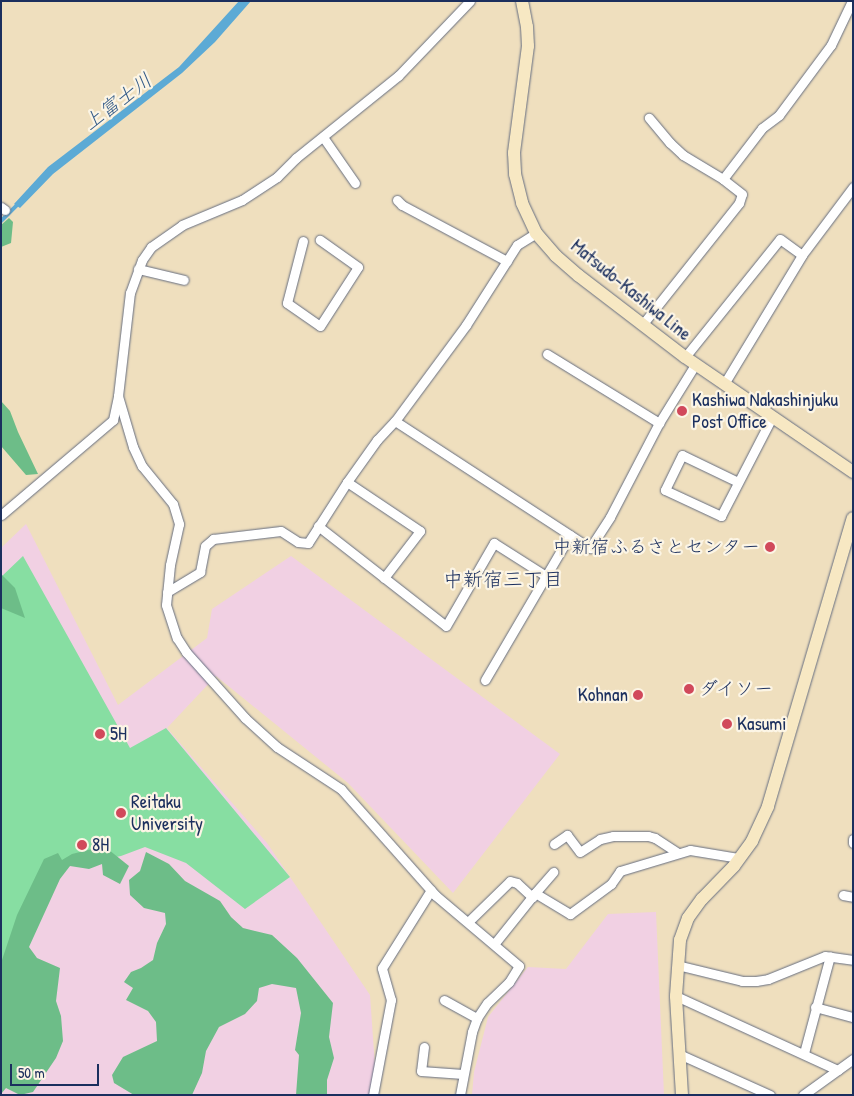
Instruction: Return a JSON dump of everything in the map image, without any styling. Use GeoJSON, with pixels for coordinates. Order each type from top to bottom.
{"type":"FeatureCollection","features":[{"type":"Feature","properties":{"kind":"main road","name":"Matsudo-Kashiwa Line"},"geometry":{"type":"LineString","coordinates":[[522,1],[527,27],[528,46],[517,123],[514,153],[515,174],[522,203],[536,233],[556,256],[578,276],[642,325],[690,361],[853,472]]}},
{"type":"Feature","properties":{"kind":"main road"},"geometry":{"type":"LineString","coordinates":[[682,1095],[676,996],[680,940],[688,918],[702,899],[740,858],[752,841],[768,806],[853,518]]}},
{"type":"Feature","properties":{"kind":"street"},"geometry":{"type":"LineString","coordinates":[[1,514],[113,420],[118,396],[130,293],[138,269],[150,247],[164,236],[197,218],[254,194],[277,177],[296,158],[398,76],[470,1]]}},
{"type":"Feature","properties":{"kind":"street"},"geometry":{"type":"LineString","coordinates":[[723,179],[762,128],[779,115],[831,45],[852,1]]}},
{"type":"Feature","properties":{"kind":"street"},"geometry":{"type":"LineString","coordinates":[[642,325],[739,203],[742,194],[723,179],[683,155],[649,118]]}},
{"type":"Feature","properties":{"kind":"street"},"geometry":{"type":"LineString","coordinates":[[322,137],[355,183]]}},
{"type":"Feature","properties":{"kind":"street"},"geometry":{"type":"LineString","coordinates":[[724,384],[802,255],[853,187]]}},
{"type":"Feature","properties":{"kind":"street"},"geometry":{"type":"LineString","coordinates":[[397,200],[402,205],[507,261]]}},
{"type":"Feature","properties":{"kind":"street"},"geometry":{"type":"LineString","coordinates":[[167,592],[200,572],[205,546],[213,539],[281,531],[298,542],[308,543],[347,482],[377,440],[395,421],[466,326],[517,245],[536,233]]}},
{"type":"Feature","properties":{"kind":"street"},"geometry":{"type":"LineString","coordinates":[[395,421],[590,548],[610,517],[660,423],[690,361],[780,239],[802,255]]}},
{"type":"Feature","properties":{"kind":"street"},"geometry":{"type":"LineString","coordinates":[[303,241],[287,303],[320,326],[358,268],[320,240]]}},
{"type":"Feature","properties":{"kind":"street"},"geometry":{"type":"LineString","coordinates":[[138,269],[184,280]]}},
{"type":"Feature","properties":{"kind":"street"},"geometry":{"type":"LineString","coordinates":[[547,354],[660,423]]}},
{"type":"Feature","properties":{"kind":"street"},"geometry":{"type":"LineString","coordinates":[[118,396],[133,447],[142,466],[173,504],[179,524],[166,605],[177,638],[205,675],[245,718],[277,747],[341,789],[431,890],[495,943],[519,966],[509,982],[487,1003],[477,1018],[472,1032],[460,1095]]}},
{"type":"Feature","properties":{"kind":"street"},"geometry":{"type":"LineString","coordinates":[[738,482],[682,455],[665,490],[721,516],[772,418]]}},
{"type":"Feature","properties":{"kind":"street"},"geometry":{"type":"LineString","coordinates":[[347,482],[420,531],[384,578]]}},
{"type":"Feature","properties":{"kind":"street"},"geometry":{"type":"LineString","coordinates":[[318,526],[446,626],[494,543],[546,576]]}},
{"type":"Feature","properties":{"kind":"street"},"geometry":{"type":"LineString","coordinates":[[485,680],[570,535]]}},
{"type":"Feature","properties":{"kind":"street"},"geometry":{"type":"LineString","coordinates":[[554,844],[567,835],[580,852],[600,839],[612,836],[648,836],[655,838],[678,852]]}},
{"type":"Feature","properties":{"kind":"street"},"geometry":{"type":"LineString","coordinates":[[469,921],[510,881],[570,914],[611,884],[620,871],[678,852],[690,850],[740,858]]}},
{"type":"Feature","properties":{"kind":"street"},"geometry":{"type":"LineString","coordinates":[[495,943],[553,872]]}},
{"type":"Feature","properties":{"kind":"street"},"geometry":{"type":"LineString","coordinates":[[373,1095],[391,1000],[382,968],[431,890]]}},
{"type":"Feature","properties":{"kind":"street"},"geometry":{"type":"LineString","coordinates":[[677,965],[742,981],[756,981],[768,979],[825,956],[853,960]]}},
{"type":"Feature","properties":{"kind":"street"},"geometry":{"type":"LineString","coordinates":[[804,1053],[830,956]]}},
{"type":"Feature","properties":{"kind":"street"},"geometry":{"type":"LineString","coordinates":[[676,996],[838,1070]]}},
{"type":"Feature","properties":{"kind":"street"},"geometry":{"type":"LineString","coordinates":[[444,1000],[477,1018]]}},
{"type":"Feature","properties":{"kind":"street"},"geometry":{"type":"LineString","coordinates":[[815,1007],[853,1017]]}},
{"type":"Feature","properties":{"kind":"street"},"geometry":{"type":"LineString","coordinates":[[424,1047],[421,1071],[463,1074]]}},
{"type":"Feature","properties":{"kind":"street"},"geometry":{"type":"LineString","coordinates":[[679,1054],[770,1095]]}},
{"type":"Feature","properties":{"kind":"street"},"geometry":{"type":"LineString","coordinates":[[803,1095],[853,1059]]}},
{"type":"Feature","properties":{"kind":"shaded area","name":"Reitaku University"},"geometry":{"type":"Polygon","coordinates":[[[26,524],[118,705],[207,638],[212,609],[291,556],[560,754],[453,893],[348,783],[216,676],[167,728],[267,843],[370,995],[377,1095],[1,1095],[1,548],[26,524]]]}},
{"type":"Feature","properties":{"kind":"shaded area"},"geometry":{"type":"Polygon","coordinates":[[[656,912],[664,1095],[472,1095],[474,1072],[488,1017],[528,967],[566,969],[608,914],[656,912]]]}},
{"type":"Feature","properties":{"kind":"green space"},"geometry":{"type":"Polygon","coordinates":[[[9,218],[13,222],[11,243],[1,247],[1,225],[9,218]]]}},
{"type":"Feature","properties":{"kind":"green space"},"geometry":{"type":"Polygon","coordinates":[[[1,401],[10,411],[38,474],[26,475],[1,446],[1,401]]]}},
{"type":"Feature","properties":{"kind":"green space"},"geometry":{"type":"Polygon","coordinates":[[[23,556],[130,748],[166,728],[290,877],[245,909],[186,863],[145,847],[121,856],[50,870],[1,1037],[1,577],[23,556]]]}},
{"type":"Feature","properties":{"kind":"green space"},"geometry":{"type":"Polygon","coordinates":[[[1,574],[15,588],[25,618],[1,608],[1,574]]]}},
{"type":"Feature","properties":{"kind":"green space"},"geometry":{"type":"Polygon","coordinates":[[[104,846],[129,866],[120,884],[103,875],[102,864],[89,869],[70,866],[60,879],[29,947],[37,958],[60,968],[56,1001],[61,1016],[63,1041],[56,1058],[33,1092],[20,1095],[6,1088],[1,1094],[1,963],[17,915],[44,859],[58,853],[62,860],[72,854],[104,846]]]}},
{"type":"Feature","properties":{"kind":"green space"},"geometry":{"type":"Polygon","coordinates":[[[146,852],[169,864],[185,881],[220,901],[231,917],[243,928],[272,935],[297,958],[333,1003],[329,1037],[334,1058],[327,1080],[327,1095],[296,1095],[299,1055],[295,1050],[301,1013],[296,988],[272,984],[259,988],[257,1001],[245,1014],[219,1027],[206,1051],[202,1073],[192,1095],[134,1095],[114,1083],[112,1075],[123,1057],[157,1041],[156,1022],[148,1011],[126,1000],[133,988],[124,982],[131,972],[153,960],[157,943],[166,924],[165,913],[144,908],[130,895],[129,880],[140,871],[146,852]]]}},
{"type":"Feature","properties":{"kind":"water"},"geometry":{"type":"Polygon","coordinates":[[[239,1],[251,1],[215,42],[182,73],[53,174],[20,208],[14,204],[48,167],[179,67],[239,1]]]}},
{"type":"Feature","properties":{"kind":"waterway","name":"上富士川"},"geometry":{"type":"LineString","coordinates":[[1,221],[19,203]]}},
{"type":"Feature","properties":{"kind":"place","name":"Kashiwa Nakashinjuku Post Office"},"geometry":{"type":"Point","coordinates":[682,411]}},
{"type":"Feature","properties":{"kind":"place","name":"中新宿ふるさとセンター"},"geometry":{"type":"Point","coordinates":[770,547]}},
{"type":"Feature","properties":{"kind":"place","name":"ダイソー"},"geometry":{"type":"Point","coordinates":[689,689]}},
{"type":"Feature","properties":{"kind":"place","name":"Kohnan"},"geometry":{"type":"Point","coordinates":[638,695]}},
{"type":"Feature","properties":{"kind":"place","name":"Kasumi"},"geometry":{"type":"Point","coordinates":[727,724]}},
{"type":"Feature","properties":{"kind":"place","name":"5H"},"geometry":{"type":"Point","coordinates":[100,734]}},
{"type":"Feature","properties":{"kind":"place","name":"Reitaku University"},"geometry":{"type":"Point","coordinates":[121,813]}},
{"type":"Feature","properties":{"kind":"place","name":"8H"},"geometry":{"type":"Point","coordinates":[82,845]}},
{"type":"Feature","properties":{"kind":"district","name":"中新宿三丁目"},"geometry":{"type":"Point","coordinates":[503,578]}}]}
